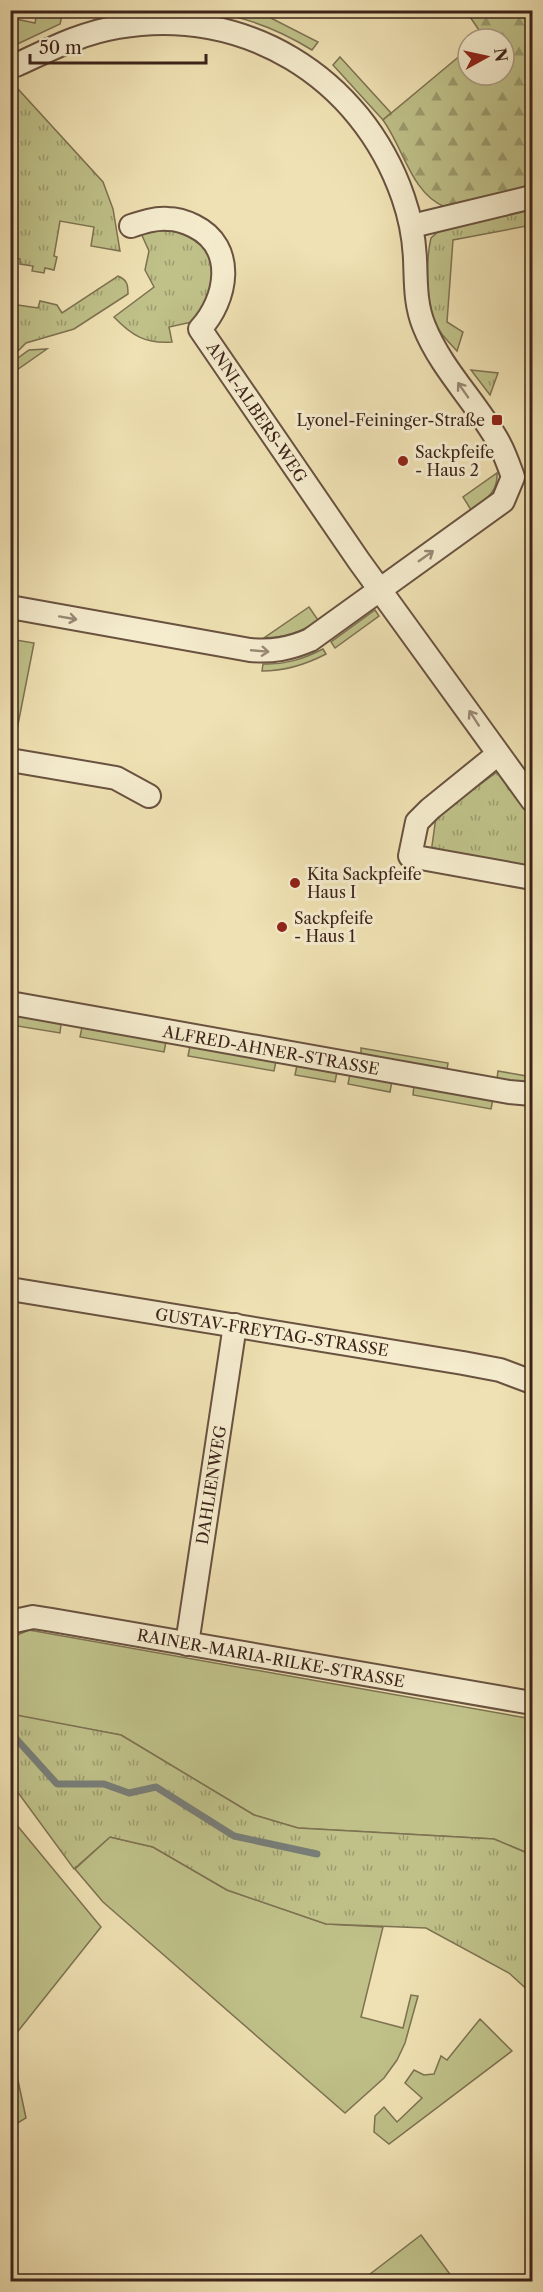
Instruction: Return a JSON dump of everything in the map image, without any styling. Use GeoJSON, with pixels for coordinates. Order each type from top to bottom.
{"type":"FeatureCollection","features":[{"type":"Feature","properties":{"kind":"street"},"geometry":{"type":"LineString","coordinates":[[10,66],[96,32],[118,27],[160,23],[215,29],[277,49],[310,69],[337,93],[364,124],[391,170],[412,226],[416,289],[423,323],[431,344],[523,479],[503,501],[310,640],[285,650],[270,652],[10,607]]}},
{"type":"Feature","properties":{"kind":"street"},"geometry":{"type":"LineString","coordinates":[[412,226],[532,197]]}},
{"type":"Feature","properties":{"kind":"street","name":"ANNI-ALBERS-WEG"},"geometry":{"type":"LineString","coordinates":[[131,226],[151,219],[180,220],[207,234],[217,247],[224,272],[222,291],[215,309],[200,329],[380,589]]}},
{"type":"Feature","properties":{"kind":"street"},"geometry":{"type":"LineString","coordinates":[[380,589],[532,800]]}},
{"type":"Feature","properties":{"kind":"street"},"geometry":{"type":"LineString","coordinates":[[498,754],[417,822],[410,856],[532,878]]}},
{"type":"Feature","properties":{"kind":"street"},"geometry":{"type":"LineString","coordinates":[[10,760],[116,778],[149,796]]}},
{"type":"Feature","properties":{"kind":"street","name":"ALFRED-AHNER-STRASSE"},"geometry":{"type":"LineString","coordinates":[[10,1003],[509,1092],[532,1094]]}},
{"type":"Feature","properties":{"kind":"street","name":"GUSTAV-FREYTAG-STRASSE"},"geometry":{"type":"LineString","coordinates":[[10,1289],[463,1363],[500,1370],[532,1382]]}},
{"type":"Feature","properties":{"kind":"street","name":"DAHLIENWEG"},"geometry":{"type":"LineString","coordinates":[[187,1644],[235,1325]]}},
{"type":"Feature","properties":{"kind":"street","name":"RAINER-MARIA-RILKE-STRASSE"},"geometry":{"type":"LineString","coordinates":[[10,1622],[33,1617],[532,1703]]}},
{"type":"Feature","properties":{"kind":"green space"},"geometry":{"type":"Polygon","coordinates":[[[37,11],[63,11],[60,24],[11,47],[11,18],[35,23],[37,11]]]}},
{"type":"Feature","properties":{"kind":"green space"},"geometry":{"type":"Polygon","coordinates":[[[205,11],[250,11],[265,15],[318,42],[312,50],[261,25],[234,16],[205,11]]]}},
{"type":"Feature","properties":{"kind":"green space"},"geometry":{"type":"Polygon","coordinates":[[[466,11],[532,11],[532,188],[445,207],[424,192],[416,181],[383,120],[456,59],[456,87],[516,87],[516,27],[477,27],[466,11]]]}},
{"type":"Feature","properties":{"kind":"green space"},"geometry":{"type":"Polygon","coordinates":[[[340,57],[391,113],[383,120],[333,65],[340,57]]]}},
{"type":"Feature","properties":{"kind":"green space"},"geometry":{"type":"Polygon","coordinates":[[[11,88],[18,89],[103,182],[113,209],[120,251],[91,246],[94,227],[60,221],[54,270],[45,268],[44,273],[32,271],[33,266],[20,264],[20,259],[11,258],[11,88]]]}},
{"type":"Feature","properties":{"kind":"green space"},"geometry":{"type":"Polygon","coordinates":[[[532,209],[532,225],[453,240],[447,322],[463,332],[457,351],[438,328],[431,312],[428,257],[431,238],[439,231],[449,228],[532,209]]]}},
{"type":"Feature","properties":{"kind":"green space"},"geometry":{"type":"Polygon","coordinates":[[[170,225],[203,239],[219,273],[196,321],[169,327],[172,342],[154,342],[133,334],[114,317],[154,287],[145,270],[149,251],[140,231],[170,225]]]}},
{"type":"Feature","properties":{"kind":"green space"},"geometry":{"type":"Polygon","coordinates":[[[118,276],[125,281],[128,288],[128,294],[74,329],[26,343],[11,358],[11,304],[38,308],[40,301],[57,305],[62,313],[118,276]]]}},
{"type":"Feature","properties":{"kind":"green space"},"geometry":{"type":"Polygon","coordinates":[[[11,287],[14,288],[11,304],[11,287]]]}},
{"type":"Feature","properties":{"kind":"green space"},"geometry":{"type":"Polygon","coordinates":[[[47,349],[11,374],[11,363],[29,350],[47,349]]]}},
{"type":"Feature","properties":{"kind":"green space"},"geometry":{"type":"Polygon","coordinates":[[[471,370],[498,373],[490,395],[471,370]]]}},
{"type":"Feature","properties":{"kind":"green space"},"geometry":{"type":"Polygon","coordinates":[[[497,473],[493,491],[471,510],[463,497],[497,473]]]}},
{"type":"Feature","properties":{"kind":"green space"},"geometry":{"type":"Polygon","coordinates":[[[309,607],[318,620],[292,634],[264,638],[309,607]]]}},
{"type":"Feature","properties":{"kind":"green space"},"geometry":{"type":"Polygon","coordinates":[[[375,610],[379,616],[335,648],[331,642],[375,610]]]}},
{"type":"Feature","properties":{"kind":"green space"},"geometry":{"type":"Polygon","coordinates":[[[10,639],[34,643],[13,750],[10,749],[10,639]]]}},
{"type":"Feature","properties":{"kind":"green space"},"geometry":{"type":"Polygon","coordinates":[[[323,649],[326,654],[303,664],[287,669],[262,671],[263,664],[294,661],[323,649]]]}},
{"type":"Feature","properties":{"kind":"green space"},"geometry":{"type":"Polygon","coordinates":[[[497,772],[532,813],[532,871],[431,853],[436,817],[497,772]]]}},
{"type":"Feature","properties":{"kind":"green space"},"geometry":{"type":"Polygon","coordinates":[[[13,1015],[61,1024],[60,1033],[11,1025],[13,1015]]]}},
{"type":"Feature","properties":{"kind":"green space"},"geometry":{"type":"Polygon","coordinates":[[[82,1027],[166,1042],[164,1052],[80,1037],[82,1027]]]}},
{"type":"Feature","properties":{"kind":"green space"},"geometry":{"type":"Polygon","coordinates":[[[190,1046],[276,1061],[274,1071],[188,1056],[190,1046]]]}},
{"type":"Feature","properties":{"kind":"green space"},"geometry":{"type":"Polygon","coordinates":[[[361,1048],[448,1063],[447,1070],[361,1056],[361,1048]]]}},
{"type":"Feature","properties":{"kind":"green space"},"geometry":{"type":"Polygon","coordinates":[[[297,1065],[337,1072],[335,1082],[295,1075],[297,1065]]]}},
{"type":"Feature","properties":{"kind":"green space"},"geometry":{"type":"Polygon","coordinates":[[[498,1071],[532,1077],[532,1082],[526,1084],[497,1079],[498,1071]]]}},
{"type":"Feature","properties":{"kind":"green space"},"geometry":{"type":"Polygon","coordinates":[[[350,1074],[392,1081],[390,1092],[348,1084],[350,1074]]]}},
{"type":"Feature","properties":{"kind":"green space"},"geometry":{"type":"Polygon","coordinates":[[[414,1085],[493,1099],[491,1109],[413,1095],[414,1085]]]}},
{"type":"Feature","properties":{"kind":"green space"},"geometry":{"type":"Polygon","coordinates":[[[29,1630],[532,1719],[532,1855],[494,1839],[298,1828],[254,1815],[121,1735],[12,1715],[10,1638],[29,1630]]]}},
{"type":"Feature","properties":{"kind":"green space"},"geometry":{"type":"Polygon","coordinates":[[[11,1714],[121,1735],[254,1815],[298,1828],[494,1839],[532,1855],[532,1994],[509,1973],[426,1928],[326,1924],[227,1890],[153,1847],[110,1837],[74,1869],[11,1783],[11,1714]]]}},
{"type":"Feature","properties":{"kind":"green space"},"geometry":{"type":"Polygon","coordinates":[[[11,1818],[101,1927],[10,2040],[11,1818]]]}},
{"type":"Feature","properties":{"kind":"green space"},"geometry":{"type":"Polygon","coordinates":[[[110,1837],[153,1847],[227,1890],[326,1924],[383,1927],[361,2017],[403,2028],[411,1995],[418,1996],[405,2043],[397,2060],[384,2078],[345,2113],[103,1902],[75,1869],[110,1837]]]}},
{"type":"Feature","properties":{"kind":"green space"},"geometry":{"type":"Polygon","coordinates":[[[480,2019],[512,2051],[389,2144],[374,2132],[375,2116],[384,2107],[397,2122],[422,2098],[405,2083],[414,2070],[424,2075],[434,2074],[441,2056],[447,2060],[480,2019]]]}},
{"type":"Feature","properties":{"kind":"green space"},"geometry":{"type":"Polygon","coordinates":[[[10,2043],[26,2118],[11,2127],[10,2127],[10,2043]]]}},
{"type":"Feature","properties":{"kind":"green space"},"geometry":{"type":"Polygon","coordinates":[[[421,2235],[455,2281],[361,2281],[421,2235]]]}},
{"type":"Feature","properties":{"kind":"waterway"},"geometry":{"type":"LineString","coordinates":[[10,1732],[57,1784],[104,1784],[129,1793],[156,1787],[234,1836],[317,1854]]}},
{"type":"Feature","properties":{"kind":"place","name":"Lyonel-Feininger-Straße"},"geometry":{"type":"Point","coordinates":[497,420]}},
{"type":"Feature","properties":{"kind":"place","name":"Sackpfeife - Haus 2"},"geometry":{"type":"Point","coordinates":[403,461]}},
{"type":"Feature","properties":{"kind":"place","name":"Kita Sackpfeife Haus I"},"geometry":{"type":"Point","coordinates":[295,883]}},
{"type":"Feature","properties":{"kind":"place","name":"Sackpfeife - Haus 1"},"geometry":{"type":"Point","coordinates":[282,927]}}]}
